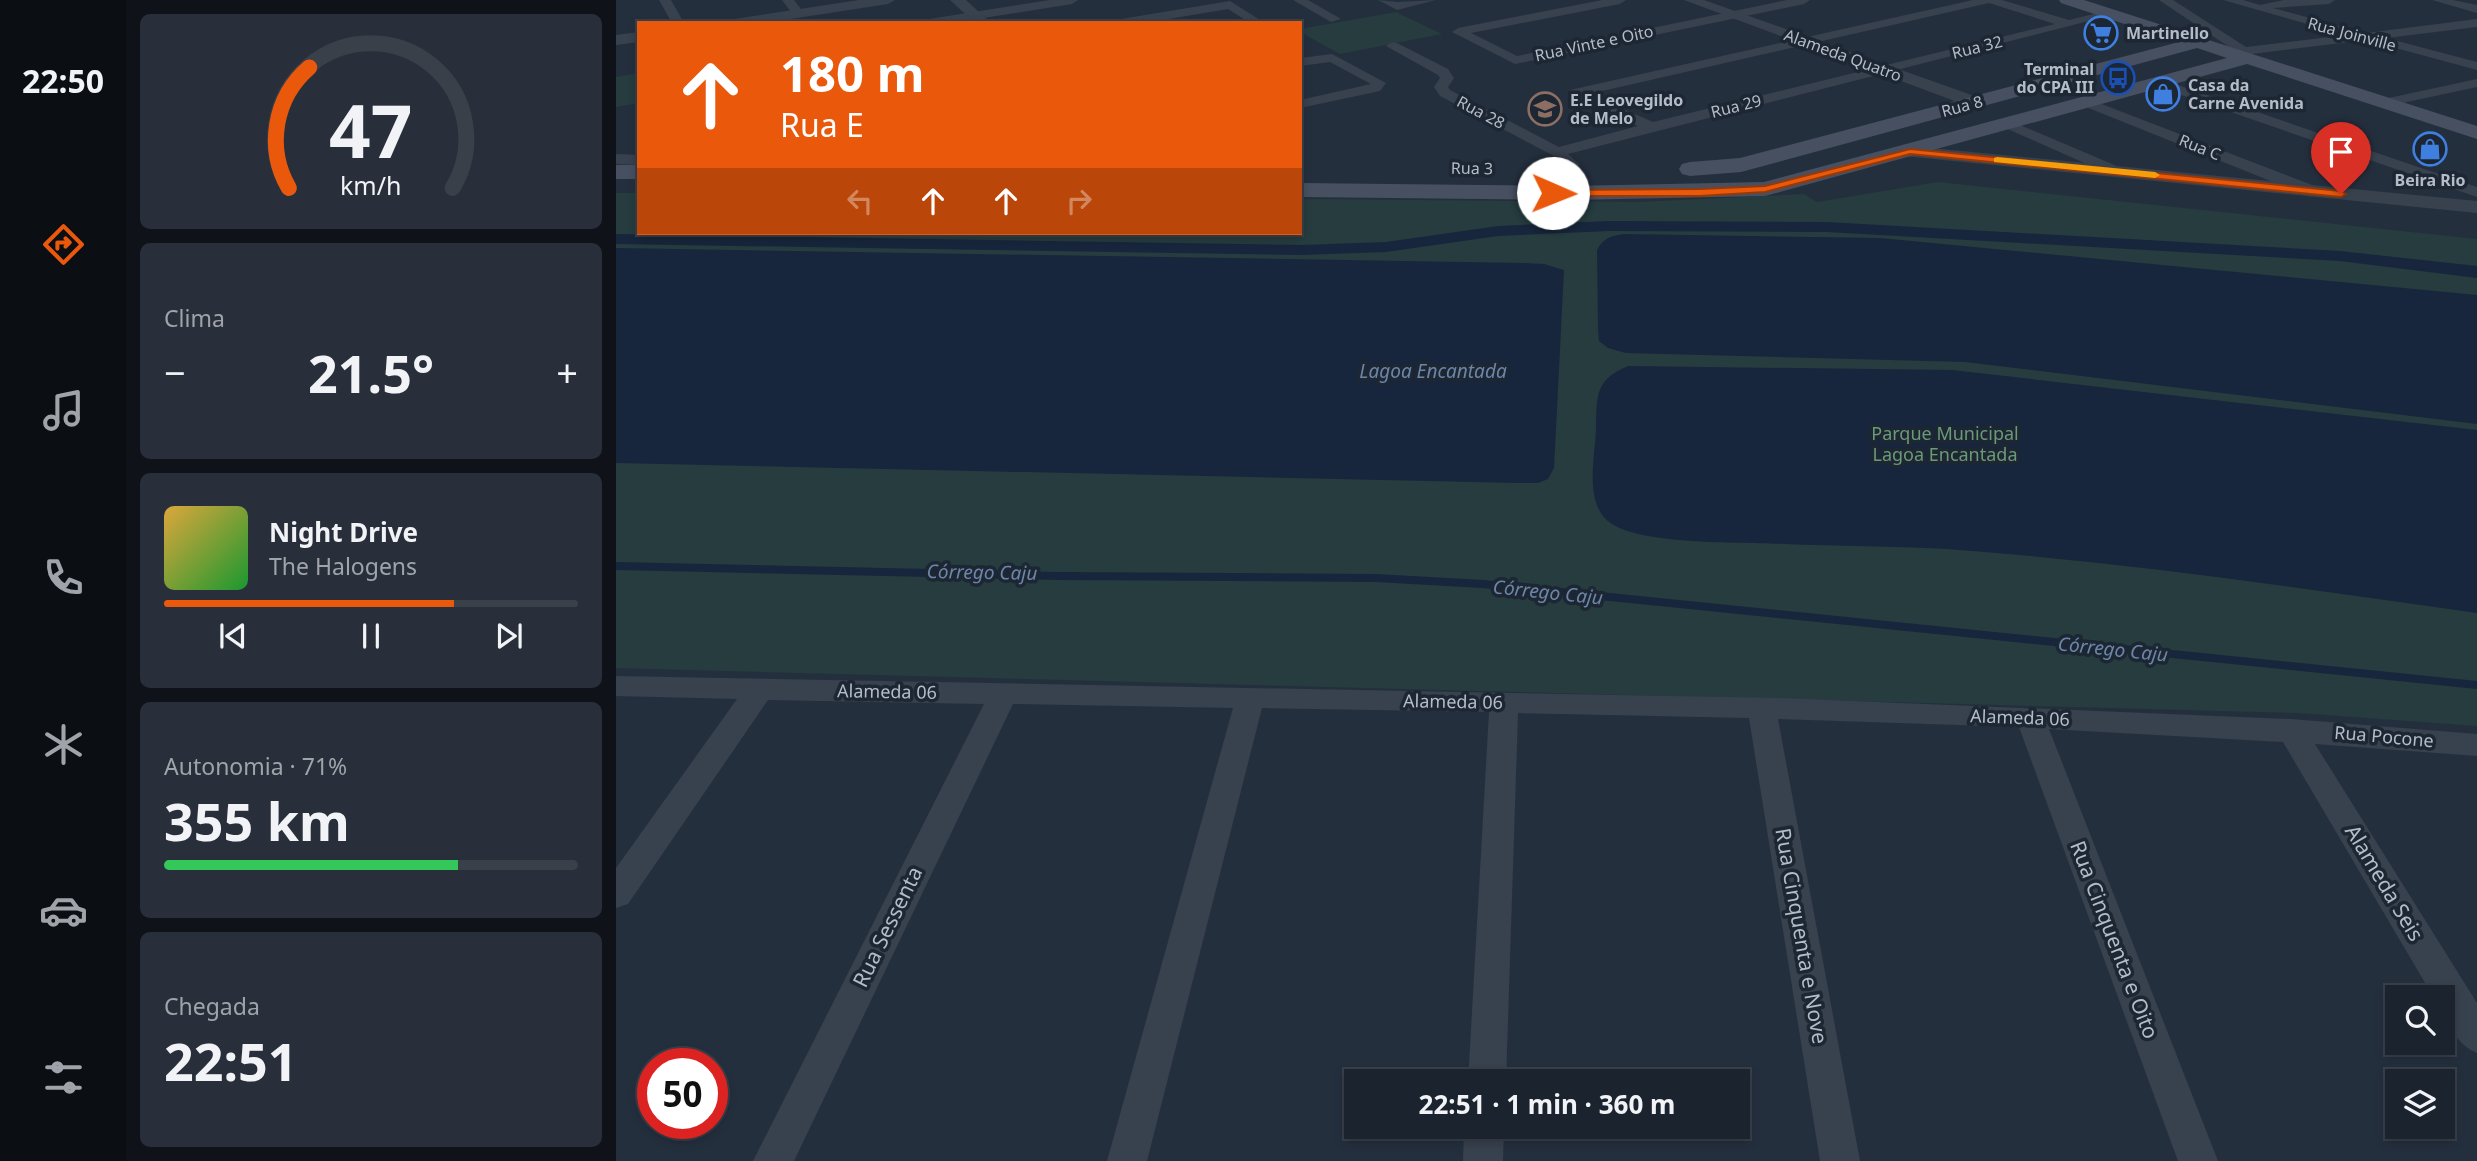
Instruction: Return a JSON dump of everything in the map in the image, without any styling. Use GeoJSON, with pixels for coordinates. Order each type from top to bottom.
{"type":"FeatureCollection","features":[{"type":"Feature","properties":{"kind":"main road"},"geometry":{"type":"LineString","coordinates":[[2067,0],[2477,133]]}},
{"type":"Feature","properties":{"kind":"main road","name":"Rua 8"},"geometry":{"type":"LineString","coordinates":[[1662,169],[1728,168],[2196,43]]}},
{"type":"Feature","properties":{"kind":"main road"},"geometry":{"type":"LineString","coordinates":[[1302,179],[1748,180],[2008,115],[2086,102],[2158,82],[2239,54]]}},
{"type":"Feature","properties":{"kind":"main road","name":"Alameda Quatro"},"geometry":{"type":"LineString","coordinates":[[1974,103],[2008,115]]}},
{"type":"Feature","properties":{"kind":"main road"},"geometry":{"type":"LineString","coordinates":[[1302,190],[1572,181],[1765,189],[1910,152],[2008,115]]}},
{"type":"Feature","properties":{"kind":"main road"},"geometry":{"type":"LineString","coordinates":[[1551,160],[1572,181]]}},
{"type":"Feature","properties":{"kind":"main road"},"geometry":{"type":"LineString","coordinates":[[1572,181],[1598,169]]}},
{"type":"Feature","properties":{"kind":"main road"},"geometry":{"type":"LineString","coordinates":[[616,172],[637,173]]}},
{"type":"Feature","properties":{"kind":"main road"},"geometry":{"type":"LineString","coordinates":[[616,183],[637,183]]}},
{"type":"Feature","properties":{"kind":"street"},"geometry":{"type":"LineString","coordinates":[[665,0],[677,21]]}},
{"type":"Feature","properties":{"kind":"street"},"geometry":{"type":"LineString","coordinates":[[788,0],[798,13]]}},
{"type":"Feature","properties":{"kind":"street"},"geometry":{"type":"LineString","coordinates":[[747,21],[888,0]]}},
{"type":"Feature","properties":{"kind":"street"},"geometry":{"type":"LineString","coordinates":[[957,0],[979,19]]}},
{"type":"Feature","properties":{"kind":"street"},"geometry":{"type":"LineString","coordinates":[[954,21],[979,19],[1072,0]]}},
{"type":"Feature","properties":{"kind":"street"},"geometry":{"type":"LineString","coordinates":[[1299,0],[1335,19]]}},
{"type":"Feature","properties":{"kind":"street"},"geometry":{"type":"LineString","coordinates":[[1384,0],[1397,6],[1430,0]]}},
{"type":"Feature","properties":{"kind":"street","name":"Rua Vinte e Oito"},"geometry":{"type":"LineString","coordinates":[[1620,0],[1458,32],[1515,60],[1732,15]]}},
{"type":"Feature","properties":{"kind":"street","name":"Alameda Quatro"},"geometry":{"type":"LineString","coordinates":[[1691,0],[1974,103]]}},
{"type":"Feature","properties":{"kind":"street"},"geometry":{"type":"LineString","coordinates":[[1732,15],[1804,0]]}},
{"type":"Feature","properties":{"kind":"street"},"geometry":{"type":"LineString","coordinates":[[1652,127],[1575,93],[1989,0],[2069,24]]}},
{"type":"Feature","properties":{"kind":"street"},"geometry":{"type":"LineString","coordinates":[[2165,0],[2239,54],[2477,23]]}},
{"type":"Feature","properties":{"kind":"street","name":"Rua Joinville"},"geometry":{"type":"LineString","coordinates":[[2229,0],[2362,38],[2477,66]]}},
{"type":"Feature","properties":{"kind":"street"},"geometry":{"type":"LineString","coordinates":[[2250,6],[2329,0]]}},
{"type":"Feature","properties":{"kind":"street"},"geometry":{"type":"LineString","coordinates":[[2438,0],[2477,9]]}},
{"type":"Feature","properties":{"kind":"street"},"geometry":{"type":"LineString","coordinates":[[1133,21],[1230,5],[1256,21]]}},
{"type":"Feature","properties":{"kind":"street","name":"Rua 32"},"geometry":{"type":"LineString","coordinates":[[1884,70],[2110,14]]}},
{"type":"Feature","properties":{"kind":"street"},"geometry":{"type":"LineString","coordinates":[[616,40],[637,37]]}},
{"type":"Feature","properties":{"kind":"street","name":"Rua 28"},"geometry":{"type":"LineString","coordinates":[[1392,46],[1445,75],[1447,78],[1441,87],[1445,93],[1551,160]]}},
{"type":"Feature","properties":{"kind":"street"},"geometry":{"type":"LineString","coordinates":[[1302,62],[1332,58],[1379,83],[1378,86],[1302,104]]}},
{"type":"Feature","properties":{"kind":"street"},"geometry":{"type":"LineString","coordinates":[[1359,71],[1419,60]]}},
{"type":"Feature","properties":{"kind":"street","name":"Rua 29"},"geometry":{"type":"LineString","coordinates":[[1652,127],[1884,70]]}},
{"type":"Feature","properties":{"kind":"street"},"geometry":{"type":"LineString","coordinates":[[2158,82],[2477,192]]}},
{"type":"Feature","properties":{"kind":"street"},"geometry":{"type":"LineString","coordinates":[[2384,103],[2477,83]]}},
{"type":"Feature","properties":{"kind":"street","name":"Rua C"},"geometry":{"type":"LineString","coordinates":[[2086,102],[2314,192]]}},
{"type":"Feature","properties":{"kind":"street"},"geometry":{"type":"LineString","coordinates":[[2008,115],[2113,170]]}},
{"type":"Feature","properties":{"kind":"street"},"geometry":{"type":"LineString","coordinates":[[1551,160],[1652,127]]}},
{"type":"Feature","properties":{"kind":"street"},"geometry":{"type":"LineString","coordinates":[[1910,152],[2477,207]]}},
{"type":"Feature","properties":{"kind":"street"},"geometry":{"type":"LineString","coordinates":[[616,159],[637,160]]}},
{"type":"Feature","properties":{"kind":"street","name":"Alameda 06"},"geometry":{"type":"LineString","coordinates":[[616,686],[1504,703],[2030,718],[2291,730]]}},
{"type":"Feature","properties":{"kind":"street"},"geometry":{"type":"LineString","coordinates":[[616,894],[759,690]]}},
{"type":"Feature","properties":{"kind":"street","name":"Rua Sessenta"},"geometry":{"type":"LineString","coordinates":[[772,1161],[1004,693]]}},
{"type":"Feature","properties":{"kind":"street"},"geometry":{"type":"LineString","coordinates":[[1127,1161],[1250,698]]}},
{"type":"Feature","properties":{"kind":"street"},"geometry":{"type":"LineString","coordinates":[[1488,1069],[1504,703]]}},
{"type":"Feature","properties":{"kind":"street","name":"Rua Cinquenta e Nove"},"geometry":{"type":"LineString","coordinates":[[1762,710],[1840,1161]]}},
{"type":"Feature","properties":{"kind":"street","name":"Rua Cinquenta e Oito"},"geometry":{"type":"LineString","coordinates":[[2030,718],[2198,1161]]}},
{"type":"Feature","properties":{"kind":"street","name":"Rua Pocone"},"geometry":{"type":"LineString","coordinates":[[2291,730],[2477,745]]}},
{"type":"Feature","properties":{"kind":"street","name":"Alameda Seis"},"geometry":{"type":"LineString","coordinates":[[2291,730],[2477,1036]]}},
{"type":"Feature","properties":{"kind":"street"},"geometry":{"type":"LineString","coordinates":[[1483,1161],[1484,1139]]}},
{"type":"Feature","properties":{"kind":"green space"},"geometry":{"type":"Polygon","coordinates":[[[1396,12],[1442,34],[1340,54],[1302,33],[1302,29],[1396,12]]]}},
{"type":"Feature","properties":{"kind":"green space"},"geometry":{"type":"Polygon","coordinates":[[[637,73],[637,103],[616,107],[616,77],[637,73]]]}},
{"type":"Feature","properties":{"kind":"green space","name":"Parque Municipal Lagoa Encantada"},"geometry":{"type":"Polygon","coordinates":[[[1938,182],[2477,239],[2477,726],[2298,713],[616,668],[616,193],[637,193],[637,235],[1302,235],[1302,199],[1640,202],[1804,194],[1817,202],[1938,182]]]}},
{"type":"Feature","properties":{"kind":"water"},"geometry":{"type":"Polygon","coordinates":[[[1624,234],[1880,238],[2477,295],[2477,424],[1965,362],[1626,353],[1608,348],[1599,341],[1598,329],[1597,250],[1608,238],[1624,234]]]}},
{"type":"Feature","properties":{"kind":"water","name":"Lagoa Encantada"},"geometry":{"type":"Polygon","coordinates":[[[616,248],[1544,264],[1564,270],[1554,468],[1548,479],[1538,483],[1518,483],[616,463],[616,248]]]}},
{"type":"Feature","properties":{"kind":"water"},"geometry":{"type":"Polygon","coordinates":[[[1628,366],[1952,370],[2477,430],[2477,613],[2213,576],[2014,554],[1927,548],[1695,541],[1627,531],[1603,516],[1597,506],[1593,480],[1600,391],[1609,377],[1628,366]]]}},
{"type":"Feature","properties":{"kind":"waterway"},"geometry":{"type":"LineString","coordinates":[[616,239],[1301,250],[1386,247],[1498,231],[1609,226],[1827,227],[2340,256],[2477,272]]}},
{"type":"Feature","properties":{"kind":"waterway","name":"Córrego Caju"},"geometry":{"type":"LineString","coordinates":[[616,566],[1058,576],[1376,578],[1483,584],[2477,685]]}},
{"type":"Feature","properties":{"kind":"slow traffic"},"geometry":{"type":"LineString","coordinates":[[1997,160],[2155,175]]}},
{"type":"Feature","properties":{"kind":"place","name":"Martinello"},"geometry":{"type":"Point","coordinates":[2101,33]}},
{"type":"Feature","properties":{"kind":"place","name":"Terminal do CPA III"},"geometry":{"type":"Point","coordinates":[2118,78]}},
{"type":"Feature","properties":{"kind":"place","name":"Casa da Carne Avenida"},"geometry":{"type":"Point","coordinates":[2163,94]}},
{"type":"Feature","properties":{"kind":"place","name":"E.E Leovegildo de Melo"},"geometry":{"type":"Point","coordinates":[1545,109]}},
{"type":"Feature","properties":{"kind":"place","name":"Beira Rio"},"geometry":{"type":"Point","coordinates":[2430,149]}},
{"type":"Feature","properties":{"kind":"route"},"geometry":{"type":"LineString","coordinates":[[1553,193],[1728,192],[1765,189],[1910,152],[2341,194]]}}]}
